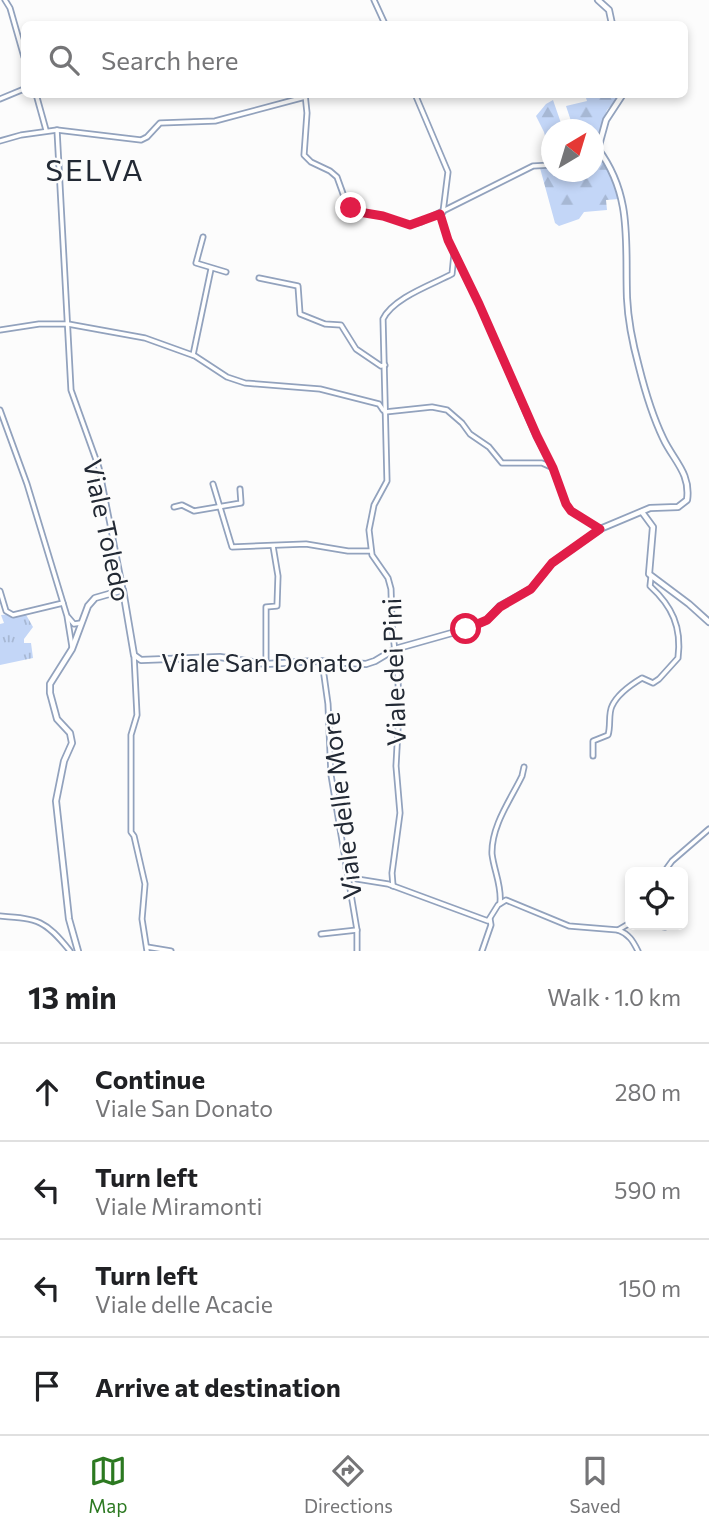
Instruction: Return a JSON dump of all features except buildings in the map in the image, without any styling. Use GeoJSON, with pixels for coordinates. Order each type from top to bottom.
{"type":"FeatureCollection","features":[{"type":"Feature","properties":{"kind":"street"},"geometry":{"type":"LineString","coordinates":[[5,0],[10,8],[21,46]]}},
{"type":"Feature","properties":{"kind":"street"},"geometry":{"type":"LineString","coordinates":[[374,0],[384,21]]}},
{"type":"Feature","properties":{"kind":"street"},"geometry":{"type":"LineString","coordinates":[[598,0],[609,10],[611,21]]}},
{"type":"Feature","properties":{"kind":"street"},"geometry":{"type":"LineString","coordinates":[[0,99],[21,90]]}},
{"type":"Feature","properties":{"kind":"street"},"geometry":{"type":"LineString","coordinates":[[37,98],[46,131]]}},
{"type":"Feature","properties":{"kind":"street"},"geometry":{"type":"LineString","coordinates":[[0,141],[57,130],[141,140],[160,122],[215,121],[298,98]]}},
{"type":"Feature","properties":{"kind":"street"},"geometry":{"type":"LineString","coordinates":[[305,98],[304,155],[337,177],[346,202],[359,212],[410,225],[442,213],[533,166],[541,165]]}},
{"type":"Feature","properties":{"kind":"street"},"geometry":{"type":"LineString","coordinates":[[417,98],[448,172],[442,213],[443,226],[454,254],[571,511],[600,529]]}},
{"type":"Feature","properties":{"kind":"street"},"geometry":{"type":"LineString","coordinates":[[604,126],[620,98]]}},
{"type":"Feature","properties":{"kind":"street","name":"Viale Toledo"},"geometry":{"type":"LineString","coordinates":[[57,130],[71,390],[99,468],[134,655]]}},
{"type":"Feature","properties":{"kind":"street","name":"Viale San Donato"},"geometry":{"type":"LineString","coordinates":[[134,655],[141,660],[220,657],[266,664],[375,662],[395,649],[466,629],[487,620],[500,607],[531,589],[552,563],[600,529],[658,506],[684,505],[688,483],[662,437],[642,379],[627,301],[623,203],[613,170],[604,159]]}},
{"type":"Feature","properties":{"kind":"street"},"geometry":{"type":"LineString","coordinates":[[203,237],[197,263],[226,272]]}},
{"type":"Feature","properties":{"kind":"street"},"geometry":{"type":"LineString","coordinates":[[213,484],[232,547],[306,544],[348,551],[371,551],[369,530],[374,505],[387,481],[383,319],[387,310],[397,303],[452,274],[454,254]]}},
{"type":"Feature","properties":{"kind":"street"},"geometry":{"type":"LineString","coordinates":[[193,355],[211,269]]}},
{"type":"Feature","properties":{"kind":"street"},"geometry":{"type":"LineString","coordinates":[[259,278],[298,286],[300,314],[325,324],[341,325],[356,349],[381,366],[385,365]]}},
{"type":"Feature","properties":{"kind":"street"},"geometry":{"type":"LineString","coordinates":[[0,330],[39,324],[68,324],[145,338],[193,355],[227,377],[245,383],[320,389],[379,404],[384,412]]}},
{"type":"Feature","properties":{"kind":"street"},"geometry":{"type":"LineString","coordinates":[[384,412],[432,407],[447,410],[470,434],[489,447],[502,463],[542,463],[553,468]]}},
{"type":"Feature","properties":{"kind":"street"},"geometry":{"type":"LineString","coordinates":[[0,410],[27,484],[67,615],[72,649]]}},
{"type":"Feature","properties":{"kind":"street"},"geometry":{"type":"LineString","coordinates":[[174,507],[182,505],[194,511],[241,503],[240,489]]}},
{"type":"Feature","properties":{"kind":"street"},"geometry":{"type":"LineString","coordinates":[[593,757],[593,741],[608,735],[612,706],[627,688],[642,678],[653,683],[659,680],[678,657],[678,628],[674,617],[665,599],[650,586],[648,569],[653,527],[642,512]]}},
{"type":"Feature","properties":{"kind":"street"},"geometry":{"type":"LineString","coordinates":[[266,664],[266,607],[277,606],[278,595],[273,547]]}},
{"type":"Feature","properties":{"kind":"street","name":"Viale dei Pini"},"geometry":{"type":"LineString","coordinates":[[371,551],[388,578],[391,589],[399,686],[396,766],[400,813],[392,873],[393,886]]}},
{"type":"Feature","properties":{"kind":"street"},"geometry":{"type":"LineString","coordinates":[[651,578],[689,604],[709,622]]}},
{"type":"Feature","properties":{"kind":"street"},"geometry":{"type":"LineString","coordinates":[[78,951],[69,919],[56,802],[71,738],[57,719],[50,684],[72,649],[88,606],[95,598],[123,590]]}},
{"type":"Feature","properties":{"kind":"street"},"geometry":{"type":"LineString","coordinates":[[0,591],[6,611],[13,615],[63,603]]}},
{"type":"Feature","properties":{"kind":"street"},"geometry":{"type":"LineString","coordinates":[[67,615],[78,635]]}},
{"type":"Feature","properties":{"kind":"street"},"geometry":{"type":"LineString","coordinates":[[71,622],[82,622]]}},
{"type":"Feature","properties":{"kind":"street"},"geometry":{"type":"LineString","coordinates":[[70,630],[78,635]]}},
{"type":"Feature","properties":{"kind":"street"},"geometry":{"type":"LineString","coordinates":[[134,655],[137,715],[131,735],[131,832],[145,884],[142,919],[147,949],[171,951]]}},
{"type":"Feature","properties":{"kind":"street","name":"Viale delle More"},"geometry":{"type":"LineString","coordinates":[[322,661],[328,704],[331,775],[357,930],[357,951]]}},
{"type":"Feature","properties":{"kind":"street"},"geometry":{"type":"LineString","coordinates":[[482,951],[491,925],[490,919],[500,903],[501,890],[492,855],[495,831],[524,767]]}},
{"type":"Feature","properties":{"kind":"street"},"geometry":{"type":"LineString","coordinates":[[668,867],[709,829]]}},
{"type":"Feature","properties":{"kind":"street"},"geometry":{"type":"LineString","coordinates":[[346,868],[357,879],[393,886],[488,921],[490,919]]}},
{"type":"Feature","properties":{"kind":"street"},"geometry":{"type":"LineString","coordinates":[[500,903],[506,900],[569,926],[618,930],[624,933],[636,950]]}},
{"type":"Feature","properties":{"kind":"street"},"geometry":{"type":"LineString","coordinates":[[0,916],[34,919],[54,932],[70,951]]}},
{"type":"Feature","properties":{"kind":"street"},"geometry":{"type":"LineString","coordinates":[[618,930],[625,926]]}},
{"type":"Feature","properties":{"kind":"street"},"geometry":{"type":"LineString","coordinates":[[321,934],[357,930]]}},
{"type":"Feature","properties":{"kind":"green space"},"geometry":{"type":"Polygon","coordinates":[[[586,98],[618,98],[607,110],[604,119],[570,119],[566,106],[587,101],[586,98]]]}},
{"type":"Feature","properties":{"kind":"green space"},"geometry":{"type":"Polygon","coordinates":[[[553,100],[560,119],[541,119],[541,126],[536,116],[553,100]]]}},
{"type":"Feature","properties":{"kind":"green space"},"geometry":{"type":"Polygon","coordinates":[[[604,164],[619,199],[606,200],[607,210],[584,212],[579,219],[559,226],[555,223],[544,182],[604,182],[604,164]]]}},
{"type":"Feature","properties":{"kind":"green space"},"geometry":{"type":"Polygon","coordinates":[[[25,613],[33,627],[24,643],[31,643],[33,658],[0,665],[0,624],[4,623],[1,615],[25,613]]]}},
{"type":"Feature","properties":{"kind":"district","name":"SELVA"},"geometry":{"type":"Point","coordinates":[95,168]}},
{"type":"Feature","properties":{"kind":"route"},"geometry":{"type":"LineString","coordinates":[[351,208],[410,225],[440,214],[448,240],[553,468],[566,504],[571,511],[600,529],[552,563],[531,589],[500,607],[487,620],[466,629]]}}]}
